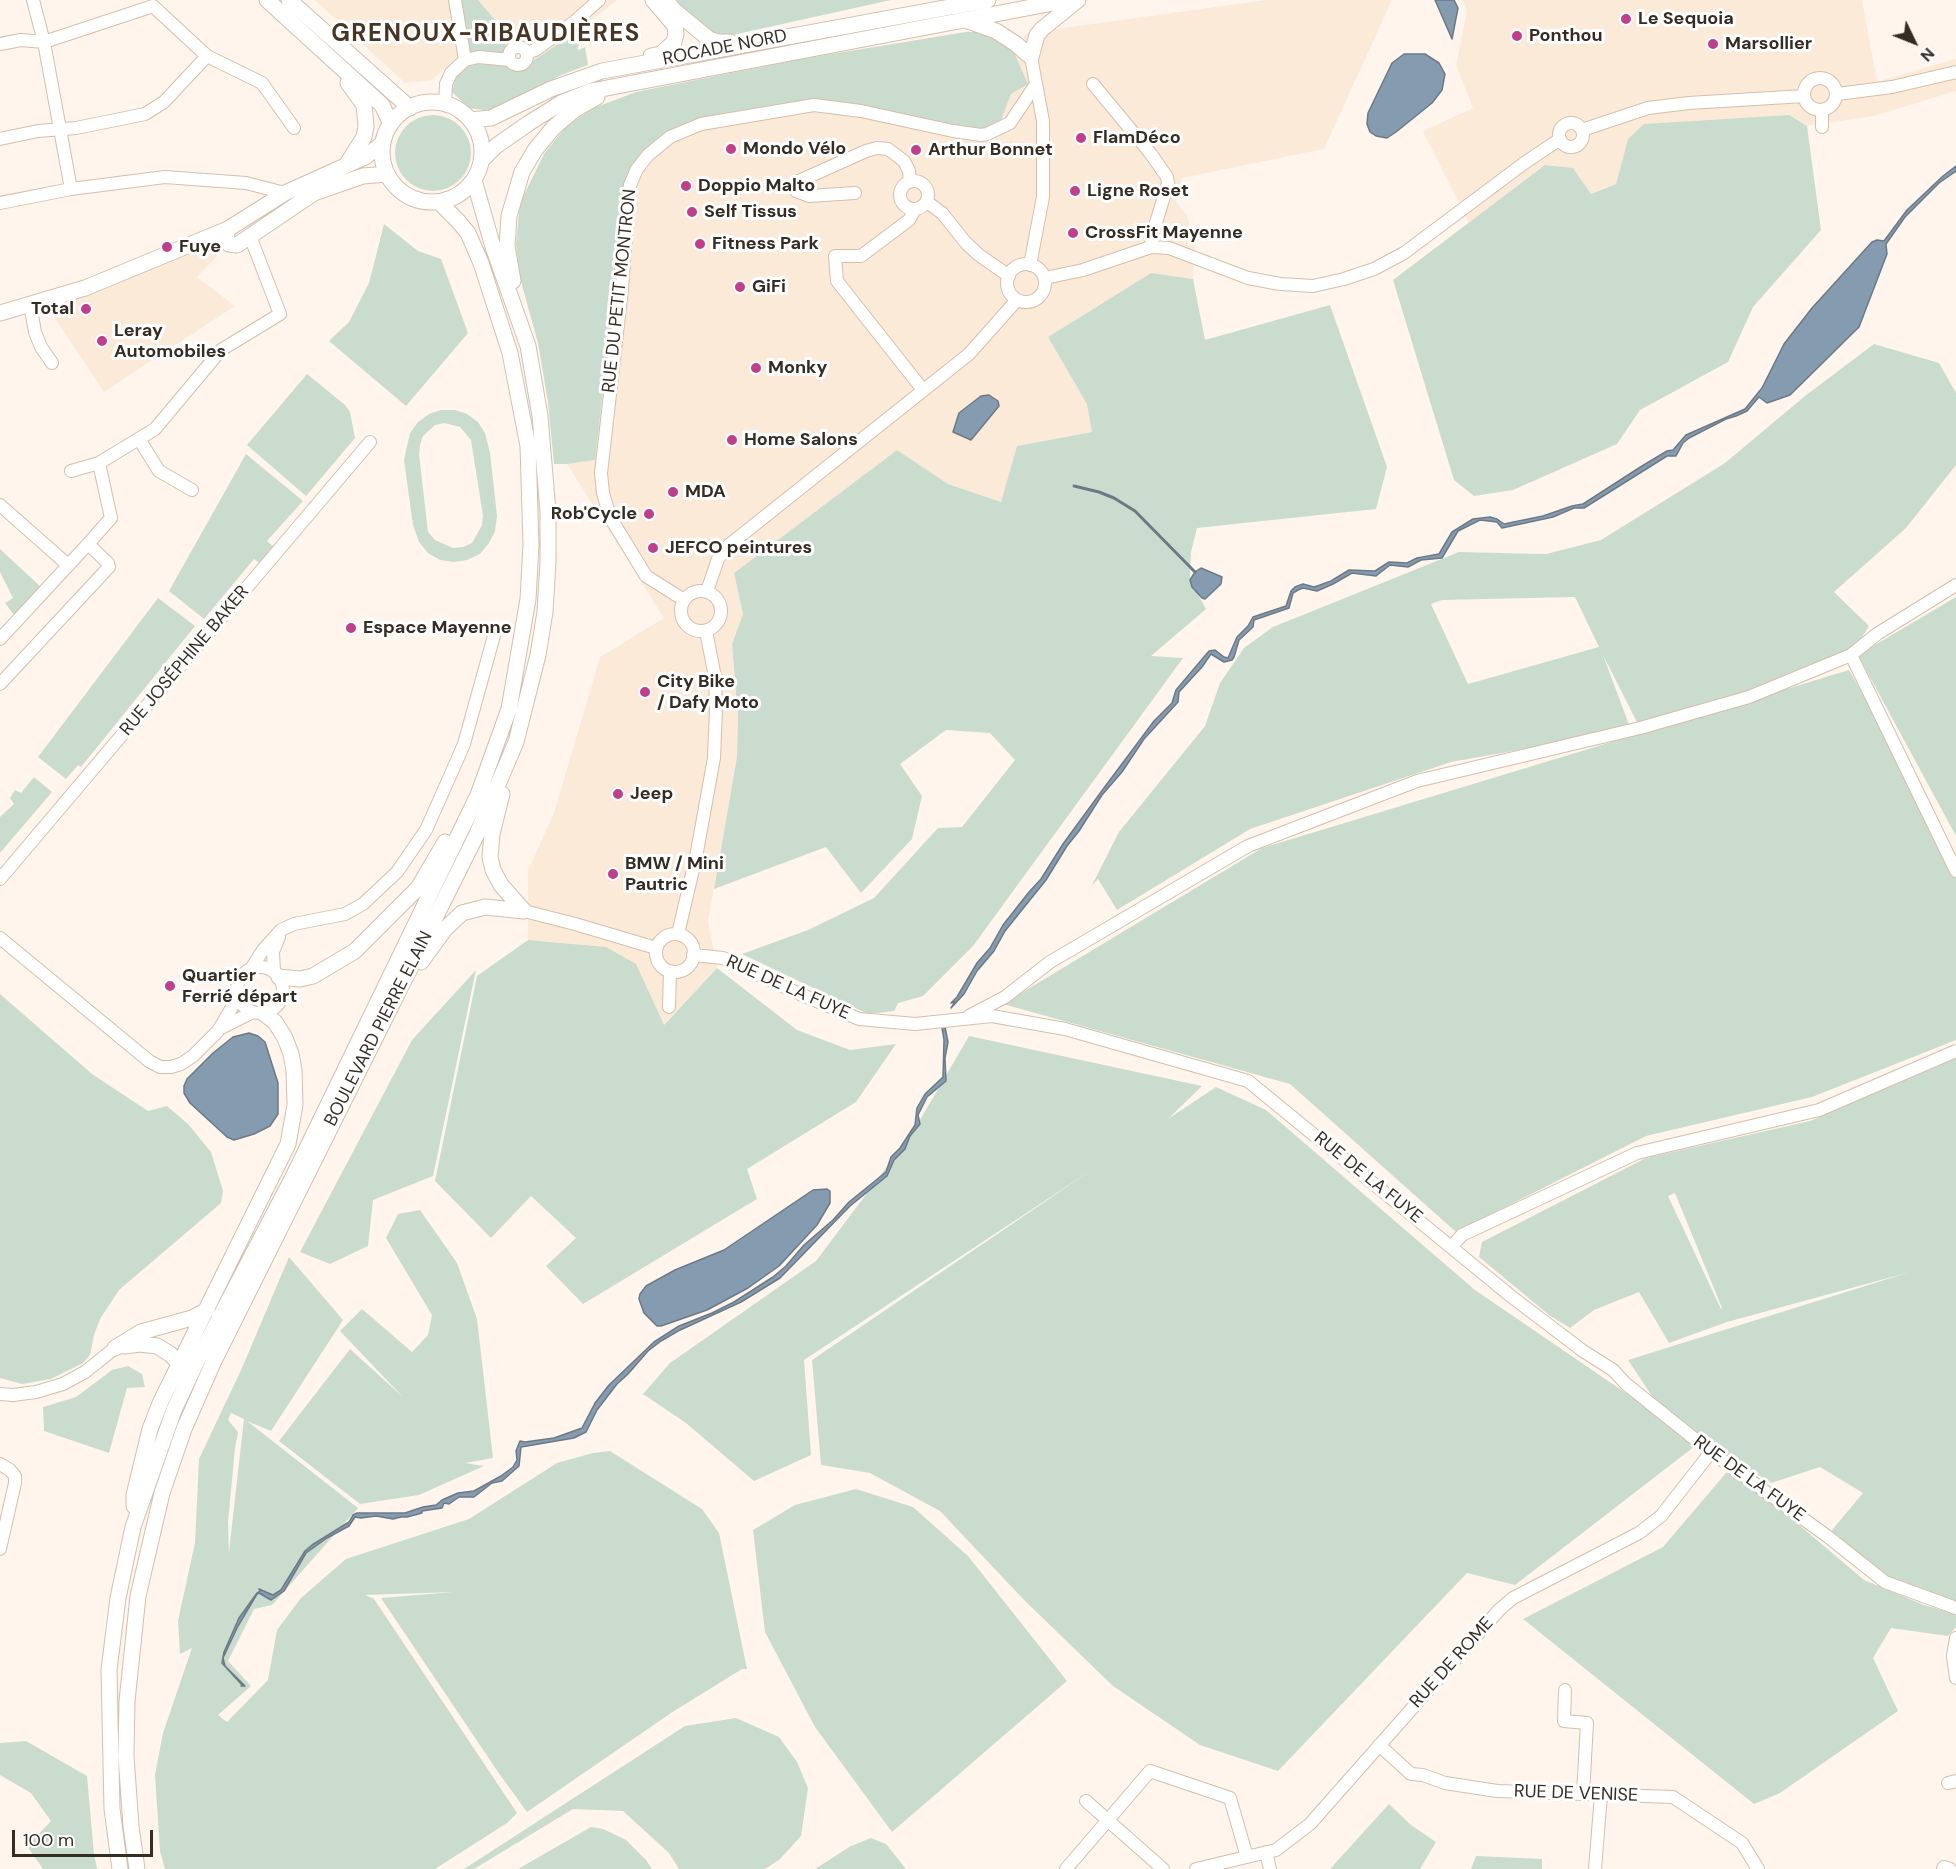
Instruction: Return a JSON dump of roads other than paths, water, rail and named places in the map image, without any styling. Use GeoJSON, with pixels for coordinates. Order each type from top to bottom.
{"type":"FeatureCollection","features":[{"type":"Feature","properties":{"kind":"main road"},"geometry":{"type":"LineString","coordinates":[[267,0],[382,105],[391,124]]}},
{"type":"Feature","properties":{"kind":"main road"},"geometry":{"type":"LineString","coordinates":[[289,0],[410,108]]}},
{"type":"Feature","properties":{"kind":"main road"},"geometry":{"type":"LineString","coordinates":[[602,71],[626,62],[661,54],[674,42],[675,26],[653,0]]}},
{"type":"Feature","properties":{"kind":"main road"},"geometry":{"type":"LineString","coordinates":[[665,0],[709,39],[718,42],[757,42]]}},
{"type":"Feature","properties":{"kind":"main road","name":"ROCADE NORD"},"geometry":{"type":"LineString","coordinates":[[470,120],[491,118],[551,89],[602,71],[988,0]]}},
{"type":"Feature","properties":{"kind":"main road","name":"ROCADE NORD"},"geometry":{"type":"LineString","coordinates":[[482,160],[496,146],[561,103],[591,91],[1069,0]]}},
{"type":"Feature","properties":{"kind":"main road"},"geometry":{"type":"LineString","coordinates":[[965,20],[999,33],[1030,57],[1037,35],[1042,29],[1078,0]]}},
{"type":"Feature","properties":{"kind":"main road"},"geometry":{"type":"LineString","coordinates":[[328,56],[364,105],[366,113],[364,137],[347,164]]}},
{"type":"Feature","properties":{"kind":"main road","name":"ROCADE NORD"},"geometry":{"type":"LineString","coordinates":[[528,346],[507,246],[509,216],[522,172],[535,150],[553,128],[574,110],[600,95],[636,82]]}},
{"type":"Feature","properties":{"kind":"main road"},"geometry":{"type":"LineString","coordinates":[[433,102],[445,104],[459,110],[478,132],[482,146],[482,160],[474,180],[465,191],[439,202],[423,201],[408,196],[396,187],[387,174],[384,164],[384,143],[391,124],[410,108],[433,102]]}},
{"type":"Feature","properties":{"kind":"main road"},"geometry":{"type":"LineString","coordinates":[[229,237],[237,245],[290,199],[347,164],[365,157],[384,143]]}},
{"type":"Feature","properties":{"kind":"main road"},"geometry":{"type":"LineString","coordinates":[[0,313],[85,288],[201,240],[229,237],[260,209],[363,176],[387,174]]}},
{"type":"Feature","properties":{"kind":"main road","name":"BOULEVARD PIERRE ELAIN"},"geometry":{"type":"LineString","coordinates":[[137,1869],[131,1826],[126,1756],[127,1701],[138,1596],[162,1493],[184,1429],[213,1363],[476,836],[516,742],[538,655],[545,612],[548,562],[545,459],[528,346],[493,247],[474,180]]}},
{"type":"Feature","properties":{"kind":"main road","name":"BOULEVARD PIERRE ELAIN"},"geometry":{"type":"LineString","coordinates":[[120,1869],[112,1809],[108,1670],[118,1598],[133,1527],[174,1410],[298,1167],[478,795],[509,709],[528,599],[531,544],[528,446],[510,353],[481,263],[468,233],[459,220],[439,202]]}},
{"type":"Feature","properties":{"kind":"main road"},"geometry":{"type":"LineString","coordinates":[[276,974],[300,978],[314,976],[355,951],[418,888],[441,851],[461,809],[513,688]]}},
{"type":"Feature","properties":{"kind":"main road"},"geometry":{"type":"LineString","coordinates":[[516,742],[492,834],[490,857],[493,870],[501,885],[524,911]]}},
{"type":"Feature","properties":{"kind":"main road"},"geometry":{"type":"LineString","coordinates":[[396,996],[445,929],[462,914],[485,908],[524,911]]}},
{"type":"Feature","properties":{"kind":"main road"},"geometry":{"type":"LineString","coordinates":[[133,1527],[134,1495],[150,1429],[288,1144],[295,1105],[291,1054],[275,1023],[258,1012]]}},
{"type":"Feature","properties":{"kind":"main road"},"geometry":{"type":"LineString","coordinates":[[115,1348],[141,1332],[192,1318],[207,1310]]}},
{"type":"Feature","properties":{"kind":"main road"},"geometry":{"type":"LineString","coordinates":[[115,1348],[140,1344],[157,1346],[171,1353],[180,1364]]}},
{"type":"Feature","properties":{"kind":"street"},"geometry":{"type":"LineString","coordinates":[[33,0],[44,42],[71,189]]}},
{"type":"Feature","properties":{"kind":"street"},"geometry":{"type":"LineString","coordinates":[[455,0],[465,60]]}},
{"type":"Feature","properties":{"kind":"street"},"geometry":{"type":"LineString","coordinates":[[445,104],[446,84],[451,73],[465,60],[479,57],[510,60],[509,55],[514,48],[523,48],[526,53],[535,50],[573,23],[599,0]]}},
{"type":"Feature","properties":{"kind":"street"},"geometry":{"type":"LineString","coordinates":[[0,44],[21,40],[44,42],[153,6],[207,56],[262,83],[294,128]]}},
{"type":"Feature","properties":{"kind":"street"},"geometry":{"type":"LineString","coordinates":[[0,139],[76,128],[145,114],[164,102],[207,56]]}},
{"type":"Feature","properties":{"kind":"street"},"geometry":{"type":"LineString","coordinates":[[1030,57],[1043,121],[1043,197],[1030,265]]}},
{"type":"Feature","properties":{"kind":"street"},"geometry":{"type":"LineString","coordinates":[[1836,94],[1892,87],[1956,72]]}},
{"type":"Feature","properties":{"kind":"street"},"geometry":{"type":"LineString","coordinates":[[1821,78],[1830,81],[1836,89],[1834,103],[1822,110],[1810,107],[1804,96],[1809,84],[1821,78]]}},
{"type":"Feature","properties":{"kind":"street","name":"RUE DU PETIT MONTRON"},"geometry":{"type":"LineString","coordinates":[[684,600],[646,576],[610,517],[603,493],[601,473],[623,277],[630,185],[637,169],[670,137],[700,124],[814,105],[861,111],[953,131],[987,134],[1010,123],[1036,84]]}},
{"type":"Feature","properties":{"kind":"street"},"geometry":{"type":"LineString","coordinates":[[1093,84],[1151,154],[1167,177],[1168,183],[1152,236],[1151,247]]}},
{"type":"Feature","properties":{"kind":"street"},"geometry":{"type":"LineString","coordinates":[[1045,278],[1083,270],[1151,247],[1169,248],[1248,278],[1280,284],[1313,286],[1344,279],[1374,269],[1404,253],[1560,139],[1561,128],[1567,124],[1574,123],[1582,129],[1648,108],[1689,103],[1804,96]]}},
{"type":"Feature","properties":{"kind":"street"},"geometry":{"type":"LineString","coordinates":[[1822,110],[1822,128]]}},
{"type":"Feature","properties":{"kind":"street"},"geometry":{"type":"LineString","coordinates":[[855,193],[809,196],[796,191],[799,181],[845,159],[877,148],[888,150],[904,161],[909,171],[910,181]]}},
{"type":"Feature","properties":{"kind":"street"},"geometry":{"type":"LineString","coordinates":[[0,203],[71,189],[171,177],[246,183],[290,199]]}},
{"type":"Feature","properties":{"kind":"street"},"geometry":{"type":"LineString","coordinates":[[917,180],[925,185],[929,193],[927,202],[915,209],[903,204],[900,195],[902,186],[917,180]]}},
{"type":"Feature","properties":{"kind":"street"},"geometry":{"type":"LineString","coordinates":[[255,187],[260,209]]}},
{"type":"Feature","properties":{"kind":"street"},"geometry":{"type":"LineString","coordinates":[[927,202],[942,213],[979,255],[1009,276]]}},
{"type":"Feature","properties":{"kind":"street"},"geometry":{"type":"LineString","coordinates":[[915,209],[909,220],[861,256],[835,256],[837,281],[923,390]]}},
{"type":"Feature","properties":{"kind":"street"},"geometry":{"type":"LineString","coordinates":[[71,471],[99,463],[155,429],[220,350],[280,314],[250,236]]}},
{"type":"Feature","properties":{"kind":"street"},"geometry":{"type":"LineString","coordinates":[[1030,265],[1039,269],[1045,278],[1041,296],[1030,302],[1017,300],[1010,292],[1007,282],[1009,276],[1017,267],[1030,265]]}},
{"type":"Feature","properties":{"kind":"street"},"geometry":{"type":"LineString","coordinates":[[707,591],[718,559],[729,545],[969,354],[1017,300]]}},
{"type":"Feature","properties":{"kind":"street"},"geometry":{"type":"LineString","coordinates":[[30,304],[35,332],[41,347],[52,363]]}},
{"type":"Feature","properties":{"kind":"street"},"geometry":{"type":"LineString","coordinates":[[139,439],[159,471],[192,490]]}},
{"type":"Feature","properties":{"kind":"street","name":"RUE JOSÉPHINE BAKER"},"geometry":{"type":"LineString","coordinates":[[0,879],[370,441]]}},
{"type":"Feature","properties":{"kind":"street"},"geometry":{"type":"LineString","coordinates":[[1,636],[111,518],[99,463]]}},
{"type":"Feature","properties":{"kind":"street"},"geometry":{"type":"LineString","coordinates":[[0,505],[68,565]]}},
{"type":"Feature","properties":{"kind":"street"},"geometry":{"type":"LineString","coordinates":[[0,684],[110,567],[88,544]]}},
{"type":"Feature","properties":{"kind":"street"},"geometry":{"type":"LineString","coordinates":[[962,1019],[1005,997],[1050,962],[1248,846],[1417,781],[1640,728],[1749,697],[1851,655],[1877,634],[1956,585]]}},
{"type":"Feature","properties":{"kind":"street"},"geometry":{"type":"LineString","coordinates":[[707,591],[718,599],[722,611],[717,623],[706,631],[695,630],[685,624],[681,612],[684,600],[694,592],[707,591]]}},
{"type":"Feature","properties":{"kind":"street"},"geometry":{"type":"LineString","coordinates":[[678,934],[696,857],[714,758],[715,677],[706,631]]}},
{"type":"Feature","properties":{"kind":"street"},"geometry":{"type":"LineString","coordinates":[[258,1012],[241,1004],[238,997],[238,984],[241,977],[251,969],[263,950],[281,930],[294,924],[345,914],[363,904],[398,872],[426,830],[464,744],[495,632]]}},
{"type":"Feature","properties":{"kind":"street"},"geometry":{"type":"LineString","coordinates":[[1851,655],[1956,871]]}},
{"type":"Feature","properties":{"kind":"street"},"geometry":{"type":"LineString","coordinates":[[524,911],[656,948]]}},
{"type":"Feature","properties":{"kind":"street"},"geometry":{"type":"LineString","coordinates":[[218,1031],[258,1012],[275,1007],[282,996],[283,990],[276,974],[273,952],[281,930]]}},
{"type":"Feature","properties":{"kind":"street"},"geometry":{"type":"LineString","coordinates":[[678,934],[688,939],[693,955],[691,961],[682,970],[670,971],[660,965],[656,948],[662,938],[678,934]]}},
{"type":"Feature","properties":{"kind":"street"},"geometry":{"type":"LineString","coordinates":[[0,938],[148,1061],[160,1067],[181,1064],[193,1056],[218,1031],[238,997]]}},
{"type":"Feature","properties":{"kind":"street","name":"RUE DE LA FUYE"},"geometry":{"type":"LineString","coordinates":[[693,955],[723,958],[859,1019],[915,1024],[992,1016],[1065,1029],[1248,1081],[1452,1245],[1512,1297],[1612,1370],[1626,1384],[1711,1452],[1827,1536],[1885,1582],[1956,1608]]}},
{"type":"Feature","properties":{"kind":"street"},"geometry":{"type":"LineString","coordinates":[[251,969],[263,967],[276,974]]}},
{"type":"Feature","properties":{"kind":"street"},"geometry":{"type":"LineString","coordinates":[[669,1007],[670,971]]}},
{"type":"Feature","properties":{"kind":"street"},"geometry":{"type":"LineString","coordinates":[[1452,1245],[1462,1235],[1637,1153],[1819,1110],[1956,1051]]}},
{"type":"Feature","properties":{"kind":"street"},"geometry":{"type":"LineString","coordinates":[[0,1394],[36,1392],[63,1384],[85,1372],[115,1348]]}},
{"type":"Feature","properties":{"kind":"street","name":"RUE DE ROME"},"geometry":{"type":"LineString","coordinates":[[1196,1869],[1276,1850],[1310,1824],[1499,1610],[1513,1598],[1639,1533],[1661,1516],[1711,1452]]}},
{"type":"Feature","properties":{"kind":"street"},"geometry":{"type":"LineString","coordinates":[[0,1464],[15,1476],[15,1483],[0,1549]]}},
{"type":"Feature","properties":{"kind":"street"},"geometry":{"type":"LineString","coordinates":[[1956,1638],[1953,1656],[1956,1678]]}},
{"type":"Feature","properties":{"kind":"street"},"geometry":{"type":"LineString","coordinates":[[1565,1690],[1564,1721],[1587,1723],[1583,1794]]}},
{"type":"Feature","properties":{"kind":"street","name":"RUE DE VENISE"},"geometry":{"type":"LineString","coordinates":[[1379,1745],[1411,1774],[1423,1775],[1445,1783],[1497,1791],[1673,1797],[1742,1842],[1758,1869]]}},
{"type":"Feature","properties":{"kind":"street"},"geometry":{"type":"LineString","coordinates":[[1066,1869],[1150,1771],[1230,1798],[1247,1857]]}},
{"type":"Feature","properties":{"kind":"street"},"geometry":{"type":"LineString","coordinates":[[1595,1869],[1601,1795]]}},
{"type":"Feature","properties":{"kind":"street"},"geometry":{"type":"LineString","coordinates":[[1086,1801],[1163,1869]]}},
{"type":"Feature","properties":{"kind":"street"},"geometry":{"type":"LineString","coordinates":[[1266,1852],[1270,1869]]}},
{"type":"Feature","properties":{"kind":"street"},"geometry":{"type":"LineString","coordinates":[[1943,1869],[1944,1867],[1950,1869]]}},
{"type":"Feature","properties":{"kind":"water"},"geometry":{"type":"Polygon","coordinates":[[[1435,0],[1454,0],[1458,8],[1452,39],[1435,0]]]}},
{"type":"Feature","properties":{"kind":"water"},"geometry":{"type":"Polygon","coordinates":[[[1404,54],[1425,54],[1439,63],[1445,74],[1442,90],[1432,103],[1396,132],[1387,138],[1376,136],[1370,132],[1367,124],[1368,113],[1392,63],[1404,54]]]}},
{"type":"Feature","properties":{"kind":"water"},"geometry":{"type":"Polygon","coordinates":[[[1956,166],[1956,171],[1939,183],[1905,217],[1886,244],[1887,254],[1859,327],[1790,395],[1767,403],[1759,397],[1747,411],[1689,438],[1683,443],[1676,456],[1667,456],[1584,508],[1574,508],[1553,517],[1502,528],[1497,522],[1480,520],[1458,531],[1442,558],[1421,560],[1408,567],[1390,565],[1376,576],[1352,573],[1317,591],[1303,588],[1298,590],[1293,593],[1289,608],[1254,620],[1253,627],[1239,640],[1232,660],[1224,662],[1211,654],[1179,692],[1178,702],[1144,739],[1122,772],[1102,795],[1046,880],[1005,931],[964,994],[951,1008],[955,1002],[951,1003],[977,963],[990,948],[1003,925],[1041,879],[1063,844],[1154,721],[1172,703],[1176,690],[1209,651],[1215,650],[1228,658],[1237,637],[1253,617],[1286,606],[1291,591],[1295,587],[1303,584],[1314,587],[1331,581],[1349,570],[1375,571],[1389,562],[1407,563],[1417,558],[1439,554],[1452,532],[1473,519],[1490,517],[1504,524],[1543,516],[1583,504],[1667,451],[1673,450],[1686,435],[1745,409],[1762,388],[1784,344],[1812,308],[1872,242],[1884,241],[1907,210],[1956,166]]]}},
{"type":"Feature","properties":{"kind":"water"},"geometry":{"type":"Polygon","coordinates":[[[989,395],[998,401],[999,406],[971,440],[953,432],[959,413],[981,396],[989,395]]]}},
{"type":"Feature","properties":{"kind":"water"},"geometry":{"type":"Polygon","coordinates":[[[1201,568],[1222,577],[1221,584],[1205,599],[1192,587],[1190,580],[1201,568]]]}},
{"type":"Feature","properties":{"kind":"water"},"geometry":{"type":"Polygon","coordinates":[[[945,1027],[948,1042],[945,1058],[946,1081],[927,1097],[918,1115],[920,1124],[910,1136],[905,1149],[894,1160],[887,1176],[850,1206],[780,1278],[741,1302],[661,1341],[648,1351],[617,1384],[597,1410],[586,1432],[574,1438],[521,1447],[519,1466],[502,1481],[492,1483],[474,1497],[459,1497],[449,1504],[444,1503],[442,1508],[422,1511],[422,1513],[407,1517],[393,1519],[376,1516],[355,1517],[349,1526],[306,1553],[284,1591],[271,1600],[257,1594],[238,1626],[223,1658],[225,1666],[245,1686],[241,1686],[222,1663],[224,1652],[239,1618],[257,1593],[260,1591],[259,1589],[273,1595],[281,1590],[305,1551],[312,1545],[349,1522],[357,1513],[405,1513],[436,1505],[458,1493],[474,1491],[501,1476],[513,1467],[517,1460],[516,1451],[520,1441],[554,1438],[582,1428],[595,1403],[609,1385],[654,1342],[679,1326],[734,1302],[786,1266],[804,1245],[833,1220],[849,1202],[886,1172],[891,1157],[915,1125],[917,1108],[925,1094],[943,1077],[942,1028],[945,1027]]]}},
{"type":"Feature","properties":{"kind":"water"},"geometry":{"type":"Polygon","coordinates":[[[249,1033],[265,1042],[278,1083],[278,1114],[270,1126],[234,1140],[227,1137],[190,1103],[184,1093],[184,1086],[187,1079],[213,1053],[233,1037],[249,1033]]]}},
{"type":"Feature","properties":{"kind":"water"},"geometry":{"type":"Polygon","coordinates":[[[827,1189],[830,1191],[830,1203],[817,1225],[779,1266],[748,1288],[707,1310],[661,1326],[657,1326],[644,1313],[639,1299],[646,1286],[675,1270],[724,1250],[813,1190],[827,1189]]]}},
{"type":"Feature","properties":{"kind":"waterway"},"geometry":{"type":"LineString","coordinates":[[1074,486],[1114,498],[1135,511],[1195,572]]}},
{"type":"Feature","properties":{"kind":"place","name":"Le Sequoia"},"geometry":{"type":"Point","coordinates":[1626,19]}},
{"type":"Feature","properties":{"kind":"place","name":"Ponthou"},"geometry":{"type":"Point","coordinates":[1517,36]}},
{"type":"Feature","properties":{"kind":"place","name":"Marsollier"},"geometry":{"type":"Point","coordinates":[1713,44]}},
{"type":"Feature","properties":{"kind":"place","name":"FlamDéco"},"geometry":{"type":"Point","coordinates":[1081,138]}},
{"type":"Feature","properties":{"kind":"place","name":"Mondo Vélo"},"geometry":{"type":"Point","coordinates":[731,149]}},
{"type":"Feature","properties":{"kind":"place","name":"Arthur Bonnet"},"geometry":{"type":"Point","coordinates":[916,150]}},
{"type":"Feature","properties":{"kind":"place","name":"Doppio Malto"},"geometry":{"type":"Point","coordinates":[686,186]}},
{"type":"Feature","properties":{"kind":"place","name":"Ligne Roset"},"geometry":{"type":"Point","coordinates":[1075,191]}},
{"type":"Feature","properties":{"kind":"place","name":"Self Tissus"},"geometry":{"type":"Point","coordinates":[692,212]}},
{"type":"Feature","properties":{"kind":"place","name":"CrossFit Mayenne"},"geometry":{"type":"Point","coordinates":[1073,233]}},
{"type":"Feature","properties":{"kind":"place","name":"Fitness Park"},"geometry":{"type":"Point","coordinates":[700,244]}},
{"type":"Feature","properties":{"kind":"place","name":"Fuye"},"geometry":{"type":"Point","coordinates":[167,247]}},
{"type":"Feature","properties":{"kind":"place","name":"GiFi"},"geometry":{"type":"Point","coordinates":[740,287]}},
{"type":"Feature","properties":{"kind":"place","name":"Total"},"geometry":{"type":"Point","coordinates":[86,309]}},
{"type":"Feature","properties":{"kind":"place","name":"Leray Automobiles"},"geometry":{"type":"Point","coordinates":[102,341]}},
{"type":"Feature","properties":{"kind":"place","name":"Monky"},"geometry":{"type":"Point","coordinates":[756,368]}},
{"type":"Feature","properties":{"kind":"place","name":"Home Salons"},"geometry":{"type":"Point","coordinates":[732,440]}},
{"type":"Feature","properties":{"kind":"place","name":"MDA"},"geometry":{"type":"Point","coordinates":[673,492]}},
{"type":"Feature","properties":{"kind":"place","name":"Rob'Cycle"},"geometry":{"type":"Point","coordinates":[649,514]}},
{"type":"Feature","properties":{"kind":"place","name":"JEFCO peintures"},"geometry":{"type":"Point","coordinates":[653,548]}},
{"type":"Feature","properties":{"kind":"place","name":"Espace Mayenne"},"geometry":{"type":"Point","coordinates":[351,628]}},
{"type":"Feature","properties":{"kind":"place","name":"City Bike / Dafy Moto"},"geometry":{"type":"Point","coordinates":[645,692]}},
{"type":"Feature","properties":{"kind":"place","name":"Jeep"},"geometry":{"type":"Point","coordinates":[618,794]}},
{"type":"Feature","properties":{"kind":"place","name":"BMW / Mini Pautric"},"geometry":{"type":"Point","coordinates":[613,874]}},
{"type":"Feature","properties":{"kind":"place","name":"Quartier Ferrié départ"},"geometry":{"type":"Point","coordinates":[170,986]}},
{"type":"Feature","properties":{"kind":"district","name":"GRENOUX-RIBAUDIÈRES"},"geometry":{"type":"Point","coordinates":[486,35]}}]}
